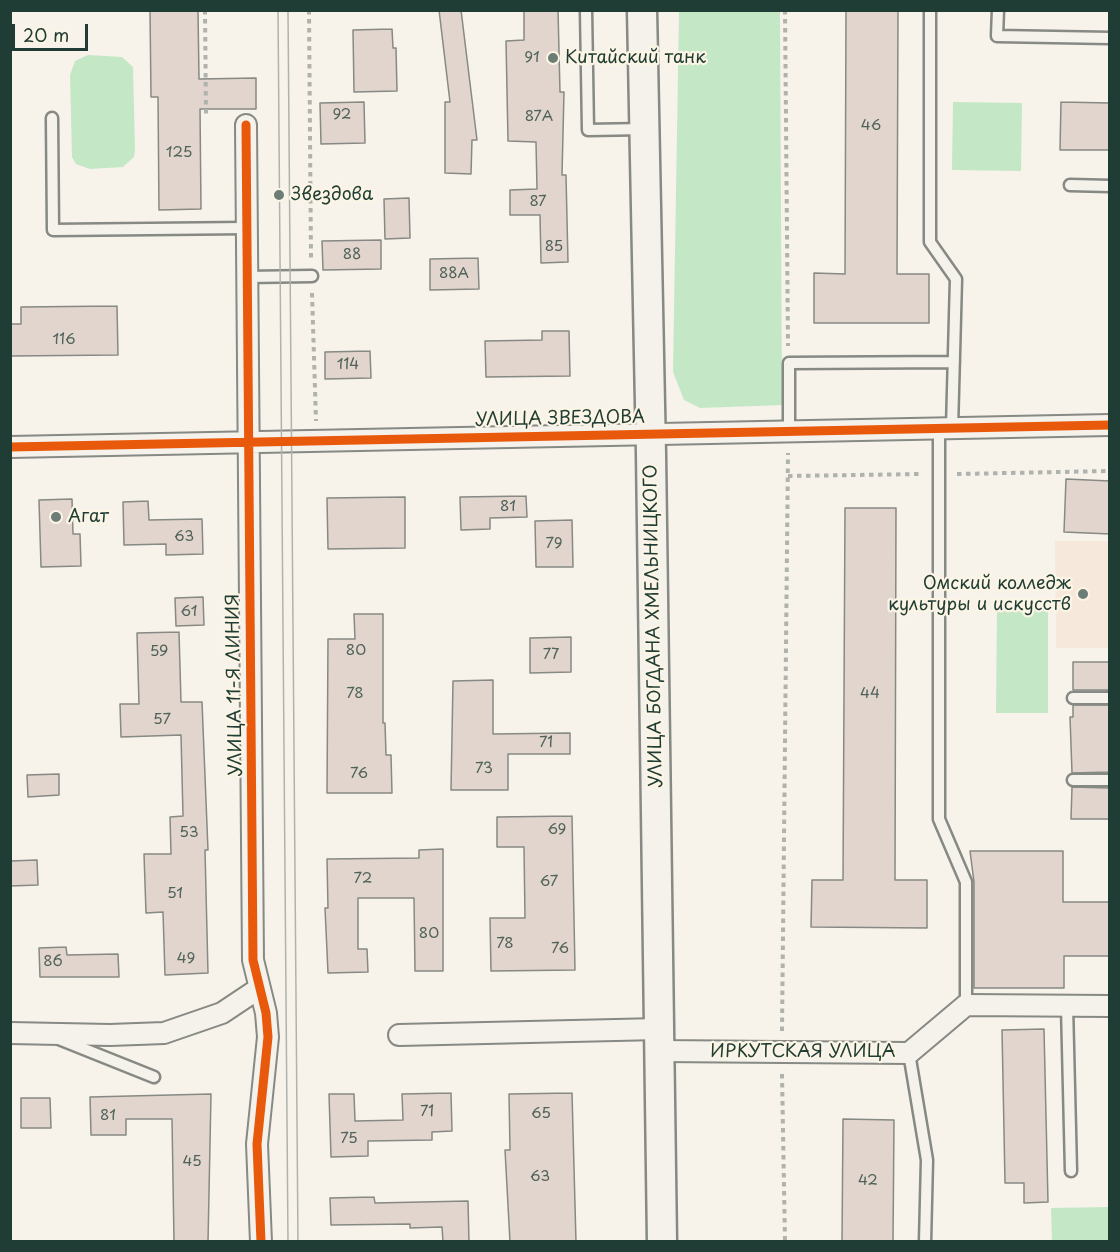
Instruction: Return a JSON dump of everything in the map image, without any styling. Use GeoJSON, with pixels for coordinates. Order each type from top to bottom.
{"type":"FeatureCollection","features":[{"type":"Feature","properties":{"kind":"main road","name":"УЛИЦА БОГДАНА ХМЕЛЬНИЦКОГО"},"geometry":{"type":"LineString","coordinates":[[642,10],[662,1242]]}},
{"type":"Feature","properties":{"kind":"street","name":"УЛИЦА 11-Я ЛИНИЯ"},"geometry":{"type":"LineString","coordinates":[[246,125],[253,960],[258,988],[266,1013],[268,1037],[257,1144],[261,1242]]}},
{"type":"Feature","properties":{"kind":"street","name":"УЛИЦА ЗВЕЗДОВА"},"geometry":{"type":"LineString","coordinates":[[10,447],[1110,425]]}},
{"type":"Feature","properties":{"kind":"street"},"geometry":{"type":"LineString","coordinates":[[10,1033],[50,1035],[164,1033],[222,1013],[258,988]]}},
{"type":"Feature","properties":{"kind":"street"},"geometry":{"type":"LineString","coordinates":[[966,1005],[1110,1006]]}},
{"type":"Feature","properties":{"kind":"street","name":"ИРКУТСКАЯ УЛИЦА"},"geometry":{"type":"LineString","coordinates":[[399,1035],[659,1040],[782,1052],[909,1053],[966,1005]]}},
{"type":"Feature","properties":{"kind":"lane"},"geometry":{"type":"LineString","coordinates":[[586,10],[588,130],[644,129]]}},
{"type":"Feature","properties":{"kind":"lane"},"geometry":{"type":"LineString","coordinates":[[930,10],[930,242],[956,279],[954,362],[946,428],[939,819],[966,882],[966,1005]]}},
{"type":"Feature","properties":{"kind":"lane"},"geometry":{"type":"LineString","coordinates":[[998,10],[998,36],[1110,38]]}},
{"type":"Feature","properties":{"kind":"lane"},"geometry":{"type":"LineString","coordinates":[[52,118],[54,230],[247,228]]}},
{"type":"Feature","properties":{"kind":"lane"},"geometry":{"type":"LineString","coordinates":[[1070,186],[1110,186]]}},
{"type":"Feature","properties":{"kind":"lane"},"geometry":{"type":"LineString","coordinates":[[247,277],[312,276]]}},
{"type":"Feature","properties":{"kind":"lane"},"geometry":{"type":"LineString","coordinates":[[789,431],[789,363],[954,362]]}},
{"type":"Feature","properties":{"kind":"lane"},"geometry":{"type":"LineString","coordinates":[[1073,698],[1110,698]]}},
{"type":"Feature","properties":{"kind":"lane"},"geometry":{"type":"LineString","coordinates":[[1073,780],[1110,780]]}},
{"type":"Feature","properties":{"kind":"lane"},"geometry":{"type":"LineString","coordinates":[[1066,1006],[1071,1171]]}},
{"type":"Feature","properties":{"kind":"lane"},"geometry":{"type":"LineString","coordinates":[[50,1035],[154,1077]]}},
{"type":"Feature","properties":{"kind":"lane"},"geometry":{"type":"LineString","coordinates":[[909,1053],[927,1160],[925,1242]]}},
{"type":"Feature","properties":{"kind":"path"},"geometry":{"type":"LineString","coordinates":[[205,10],[206,116]]}},
{"type":"Feature","properties":{"kind":"path"},"geometry":{"type":"LineString","coordinates":[[309,10],[316,441]]}},
{"type":"Feature","properties":{"kind":"path"},"geometry":{"type":"LineString","coordinates":[[785,10],[789,363]]}},
{"type":"Feature","properties":{"kind":"path"},"geometry":{"type":"LineString","coordinates":[[784,1242],[782,1052],[789,431]]}},
{"type":"Feature","properties":{"kind":"shaded area","name":"Омский колледж культуры и искусств"},"geometry":{"type":"Polygon","coordinates":[[[1055,541],[1109,541],[1109,648],[1056,648],[1055,541]]]}},
{"type":"Feature","properties":{"kind":"green space"},"geometry":{"type":"Polygon","coordinates":[[[679,11],[780,11],[782,405],[700,408],[684,400],[673,372],[679,11]]]}},
{"type":"Feature","properties":{"kind":"green space"},"geometry":{"type":"Polygon","coordinates":[[[88,55],[122,57],[133,67],[135,150],[134,157],[123,167],[90,169],[76,164],[72,157],[70,75],[75,61],[88,55]]]}},
{"type":"Feature","properties":{"kind":"green space"},"geometry":{"type":"Polygon","coordinates":[[[953,102],[1022,103],[1021,171],[952,170],[953,102]]]}},
{"type":"Feature","properties":{"kind":"green space"},"geometry":{"type":"Polygon","coordinates":[[[997,608],[1048,608],[1048,713],[996,713],[997,608]]]}},
{"type":"Feature","properties":{"kind":"green space"},"geometry":{"type":"Polygon","coordinates":[[[1109,1207],[1109,1241],[1052,1241],[1051,1208],[1109,1207]]]}},
{"type":"Feature","properties":{"kind":"building"},"geometry":{"type":"Polygon","coordinates":[[[150,10],[198,10],[199,79],[256,78],[256,109],[200,109],[201,209],[159,210],[158,97],[151,97],[150,10]]]}},
{"type":"Feature","properties":{"kind":"building"},"geometry":{"type":"Polygon","coordinates":[[[439,10],[461,10],[477,140],[472,140],[471,174],[445,173],[445,102],[450,102],[439,10]]]}},
{"type":"Feature","properties":{"kind":"building"},"geometry":{"type":"Polygon","coordinates":[[[524,10],[558,10],[560,92],[564,92],[562,175],[566,175],[568,262],[541,263],[540,215],[510,215],[510,190],[537,189],[536,142],[508,141],[506,41],[524,40],[524,10]]]}},
{"type":"Feature","properties":{"kind":"building"},"geometry":{"type":"Polygon","coordinates":[[[846,10],[898,10],[897,274],[929,274],[929,323],[814,323],[814,273],[845,274],[846,10]]]}},
{"type":"Feature","properties":{"kind":"building"},"geometry":{"type":"Polygon","coordinates":[[[392,29],[393,48],[396,48],[397,91],[354,92],[353,30],[392,29]]]}},
{"type":"Feature","properties":{"kind":"building"},"geometry":{"type":"Polygon","coordinates":[[[364,102],[365,143],[321,144],[320,103],[364,102]]]}},
{"type":"Feature","properties":{"kind":"building"},"geometry":{"type":"Polygon","coordinates":[[[1061,102],[1110,103],[1110,150],[1060,150],[1061,102]]]}},
{"type":"Feature","properties":{"kind":"building"},"geometry":{"type":"Polygon","coordinates":[[[409,198],[410,238],[385,239],[384,199],[409,198]]]}},
{"type":"Feature","properties":{"kind":"building"},"geometry":{"type":"Polygon","coordinates":[[[381,240],[381,269],[323,270],[322,241],[381,240]]]}},
{"type":"Feature","properties":{"kind":"building"},"geometry":{"type":"Polygon","coordinates":[[[478,258],[479,289],[430,290],[430,259],[478,258]]]}},
{"type":"Feature","properties":{"kind":"building"},"geometry":{"type":"Polygon","coordinates":[[[117,306],[118,355],[10,356],[10,324],[21,324],[21,307],[117,306]]]}},
{"type":"Feature","properties":{"kind":"building"},"geometry":{"type":"Polygon","coordinates":[[[542,331],[569,331],[570,376],[486,377],[485,341],[542,340],[542,331]]]}},
{"type":"Feature","properties":{"kind":"building"},"geometry":{"type":"Polygon","coordinates":[[[370,351],[371,378],[325,379],[325,352],[370,351]]]}},
{"type":"Feature","properties":{"kind":"building"},"geometry":{"type":"Polygon","coordinates":[[[1066,479],[1110,481],[1110,534],[1064,532],[1066,479]]]}},
{"type":"Feature","properties":{"kind":"building"},"geometry":{"type":"Polygon","coordinates":[[[526,496],[527,517],[490,518],[490,529],[461,530],[460,497],[526,496]]]}},
{"type":"Feature","properties":{"kind":"building"},"geometry":{"type":"Polygon","coordinates":[[[405,497],[405,548],[328,549],[327,498],[405,497]]]}},
{"type":"Feature","properties":{"kind":"building","name":"Агат"},"geometry":{"type":"Polygon","coordinates":[[[72,499],[73,534],[80,534],[81,566],[41,567],[39,500],[72,499]]]}},
{"type":"Feature","properties":{"kind":"building"},"geometry":{"type":"Polygon","coordinates":[[[148,501],[149,520],[202,519],[203,554],[166,555],[166,544],[124,545],[123,502],[148,501]]]}},
{"type":"Feature","properties":{"kind":"building"},"geometry":{"type":"Polygon","coordinates":[[[845,508],[896,508],[895,880],[927,880],[927,928],[811,927],[812,880],[843,880],[845,508]]]}},
{"type":"Feature","properties":{"kind":"building"},"geometry":{"type":"Polygon","coordinates":[[[572,520],[573,567],[536,567],[535,521],[572,520]]]}},
{"type":"Feature","properties":{"kind":"building"},"geometry":{"type":"Polygon","coordinates":[[[203,597],[204,625],[176,626],[175,598],[203,597]]]}},
{"type":"Feature","properties":{"kind":"building"},"geometry":{"type":"Polygon","coordinates":[[[354,614],[383,614],[383,723],[385,723],[386,755],[391,755],[392,793],[327,793],[328,639],[355,639],[354,614]]]}},
{"type":"Feature","properties":{"kind":"building"},"geometry":{"type":"Polygon","coordinates":[[[179,632],[181,702],[202,702],[208,850],[205,850],[208,973],[165,975],[163,912],[146,913],[144,854],[171,854],[170,817],[183,816],[181,735],[121,737],[120,704],[139,704],[137,633],[179,632]]]}},
{"type":"Feature","properties":{"kind":"building"},"geometry":{"type":"Polygon","coordinates":[[[571,637],[571,672],[530,673],[530,638],[571,637]]]}},
{"type":"Feature","properties":{"kind":"building"},"geometry":{"type":"Polygon","coordinates":[[[1073,662],[1110,662],[1110,690],[1073,690],[1073,662]]]}},
{"type":"Feature","properties":{"kind":"building"},"geometry":{"type":"Polygon","coordinates":[[[493,680],[493,734],[570,733],[570,754],[508,754],[508,790],[451,790],[453,681],[493,680]]]}},
{"type":"Feature","properties":{"kind":"building"},"geometry":{"type":"Polygon","coordinates":[[[1073,705],[1110,705],[1110,772],[1072,773],[1070,717],[1073,717],[1073,705]]]}},
{"type":"Feature","properties":{"kind":"building"},"geometry":{"type":"Polygon","coordinates":[[[59,774],[59,795],[28,797],[27,775],[59,774]]]}},
{"type":"Feature","properties":{"kind":"building"},"geometry":{"type":"Polygon","coordinates":[[[1072,787],[1110,788],[1110,819],[1071,819],[1072,787]]]}},
{"type":"Feature","properties":{"kind":"building"},"geometry":{"type":"Polygon","coordinates":[[[572,816],[575,970],[491,971],[490,918],[525,918],[524,847],[497,847],[497,817],[572,816]]]}},
{"type":"Feature","properties":{"kind":"building"},"geometry":{"type":"Polygon","coordinates":[[[443,849],[443,971],[415,971],[414,898],[358,898],[358,949],[367,949],[368,972],[328,973],[325,908],[328,908],[327,859],[419,858],[419,850],[443,849]]]}},
{"type":"Feature","properties":{"kind":"building"},"geometry":{"type":"Polygon","coordinates":[[[970,851],[1063,851],[1063,902],[1110,902],[1110,956],[1064,956],[1064,988],[974,988],[974,882],[970,851]]]}},
{"type":"Feature","properties":{"kind":"building"},"geometry":{"type":"Polygon","coordinates":[[[37,860],[38,885],[10,886],[10,861],[37,860]]]}},
{"type":"Feature","properties":{"kind":"building"},"geometry":{"type":"Polygon","coordinates":[[[66,947],[67,955],[118,954],[119,977],[40,977],[39,948],[66,947]]]}},
{"type":"Feature","properties":{"kind":"building"},"geometry":{"type":"Polygon","coordinates":[[[1044,1029],[1048,1202],[1024,1203],[1024,1183],[1005,1183],[1002,1030],[1044,1029]]]}},
{"type":"Feature","properties":{"kind":"building"},"geometry":{"type":"Polygon","coordinates":[[[451,1093],[452,1131],[432,1132],[432,1140],[368,1141],[368,1156],[331,1157],[329,1094],[354,1094],[355,1121],[403,1120],[402,1094],[451,1093]]]}},
{"type":"Feature","properties":{"kind":"building"},"geometry":{"type":"Polygon","coordinates":[[[572,1093],[576,1242],[510,1242],[505,1150],[510,1150],[509,1094],[572,1093]]]}},
{"type":"Feature","properties":{"kind":"building"},"geometry":{"type":"Polygon","coordinates":[[[211,1094],[208,1242],[174,1242],[172,1119],[126,1119],[126,1135],[91,1135],[90,1097],[211,1094]]]}},
{"type":"Feature","properties":{"kind":"building"},"geometry":{"type":"Polygon","coordinates":[[[21,1098],[50,1098],[51,1128],[21,1128],[21,1098]]]}},
{"type":"Feature","properties":{"kind":"building"},"geometry":{"type":"Polygon","coordinates":[[[843,1119],[894,1120],[893,1242],[842,1242],[843,1119]]]}},
{"type":"Feature","properties":{"kind":"building"},"geometry":{"type":"Polygon","coordinates":[[[374,1197],[375,1203],[468,1201],[469,1242],[443,1242],[442,1227],[410,1228],[410,1224],[331,1225],[330,1198],[374,1197]]]}},
{"type":"Feature","properties":{"kind":"tram line"},"geometry":{"type":"LineString","coordinates":[[278,10],[288,1242]]}},
{"type":"Feature","properties":{"kind":"tram line"},"geometry":{"type":"LineString","coordinates":[[288,10],[298,1242]]}},
{"type":"Feature","properties":{"kind":"cycle path"},"geometry":{"type":"LineString","coordinates":[[246,125],[253,960],[266,1013],[268,1037],[257,1144],[261,1242]]}},
{"type":"Feature","properties":{"kind":"cycle path"},"geometry":{"type":"LineString","coordinates":[[10,447],[1110,425]]}},
{"type":"Feature","properties":{"kind":"place","name":"Китайский танк"},"geometry":{"type":"Point","coordinates":[553,58]}},
{"type":"Feature","properties":{"kind":"place","name":"Звездова"},"geometry":{"type":"Point","coordinates":[279,195]}},
{"type":"Feature","properties":{"kind":"place","name":"Агат"},"geometry":{"type":"Point","coordinates":[56,517]}},
{"type":"Feature","properties":{"kind":"place","name":"Омский колледж культуры и искусств"},"geometry":{"type":"Point","coordinates":[1083,594]}}]}
